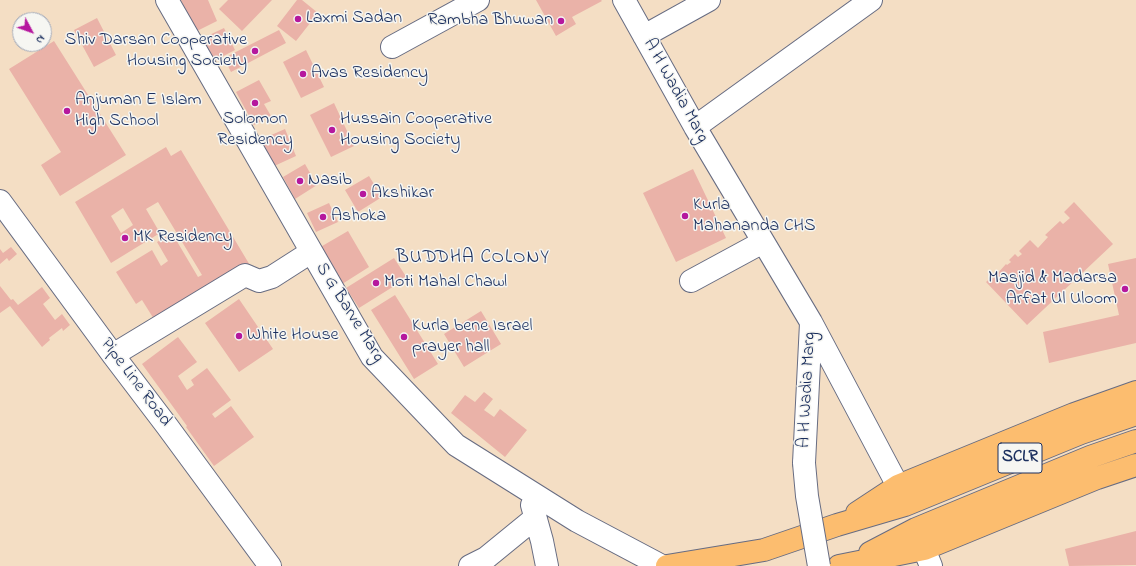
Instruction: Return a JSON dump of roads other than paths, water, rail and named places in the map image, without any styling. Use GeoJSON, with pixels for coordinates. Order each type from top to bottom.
{"type":"FeatureCollection","features":[{"type":"Feature","properties":{"kind":"highway"},"geometry":{"type":"LineString","coordinates":[[902,496],[1074,414],[1136,392]]}},
{"type":"Feature","properties":{"kind":"highway","name":"SCLR"},"geometry":{"type":"LineString","coordinates":[[667,566],[764,550],[837,525],[902,496],[1136,414]]}},
{"type":"Feature","properties":{"kind":"highway","name":"SCLR"},"geometry":{"type":"LineString","coordinates":[[845,565],[916,529],[1090,457],[1136,441]]}},
{"type":"Feature","properties":{"kind":"highway"},"geometry":{"type":"LineString","coordinates":[[845,565],[927,558],[1098,478],[1136,465]]}},
{"type":"Feature","properties":{"kind":"street","name":"S G Barve Marg"},"geometry":{"type":"LineString","coordinates":[[167,0],[372,357],[456,445],[577,521],[662,566]]}},
{"type":"Feature","properties":{"kind":"street"},"geometry":{"type":"LineString","coordinates":[[392,47],[478,0]]}},
{"type":"Feature","properties":{"kind":"street","name":"A H Wadia Marg"},"geometry":{"type":"LineString","coordinates":[[624,0],[695,127],[811,322],[804,463],[807,496],[819,566]]}},
{"type":"Feature","properties":{"kind":"street"},"geometry":{"type":"LineString","coordinates":[[644,36],[709,0]]}},
{"type":"Feature","properties":{"kind":"street"},"geometry":{"type":"LineString","coordinates":[[695,127],[872,0]]}},
{"type":"Feature","properties":{"kind":"street","name":"Pipe Line Road"},"geometry":{"type":"LineString","coordinates":[[0,201],[113,355],[168,426],[270,566]]}},
{"type":"Feature","properties":{"kind":"street"},"geometry":{"type":"LineString","coordinates":[[690,281],[763,242]]}},
{"type":"Feature","properties":{"kind":"street"},"geometry":{"type":"LineString","coordinates":[[113,355],[245,275],[259,281],[272,277],[311,252]]}},
{"type":"Feature","properties":{"kind":"street"},"geometry":{"type":"LineString","coordinates":[[811,322],[902,496]]}},
{"type":"Feature","properties":{"kind":"street"},"geometry":{"type":"LineString","coordinates":[[530,492],[547,566]]}},
{"type":"Feature","properties":{"kind":"street"},"geometry":{"type":"LineString","coordinates":[[470,566],[486,558],[536,518]]}},
{"type":"Feature","properties":{"kind":"place","name":"Laxmi Sadan"},"geometry":{"type":"Point","coordinates":[298,19]}},
{"type":"Feature","properties":{"kind":"place","name":"Rambha Bhuwan"},"geometry":{"type":"Point","coordinates":[561,21]}},
{"type":"Feature","properties":{"kind":"place","name":"Shiv Darsan Cooperative Housing Society"},"geometry":{"type":"Point","coordinates":[255,51]}},
{"type":"Feature","properties":{"kind":"place","name":"Avas Residency"},"geometry":{"type":"Point","coordinates":[303,74]}},
{"type":"Feature","properties":{"kind":"place","name":"Solomon Residency"},"geometry":{"type":"Point","coordinates":[255,103]}},
{"type":"Feature","properties":{"kind":"place","name":"Anjuman E Islam High School"},"geometry":{"type":"Point","coordinates":[67,111]}},
{"type":"Feature","properties":{"kind":"place","name":"Hussain Cooperative Housing Society"},"geometry":{"type":"Point","coordinates":[332,130]}},
{"type":"Feature","properties":{"kind":"place","name":"Nasib"},"geometry":{"type":"Point","coordinates":[300,181]}},
{"type":"Feature","properties":{"kind":"place","name":"Akshikar"},"geometry":{"type":"Point","coordinates":[363,194]}},
{"type":"Feature","properties":{"kind":"place","name":"Kurla Mahananda CHS"},"geometry":{"type":"Point","coordinates":[685,216]}},
{"type":"Feature","properties":{"kind":"place","name":"Ashoka"},"geometry":{"type":"Point","coordinates":[323,217]}},
{"type":"Feature","properties":{"kind":"place","name":"MK Residency"},"geometry":{"type":"Point","coordinates":[125,238]}},
{"type":"Feature","properties":{"kind":"place","name":"Moti Mahal Chawl"},"geometry":{"type":"Point","coordinates":[376,283]}},
{"type":"Feature","properties":{"kind":"place","name":"Masjid & Madarsa Arfat Ul Uloom"},"geometry":{"type":"Point","coordinates":[1125,289]}},
{"type":"Feature","properties":{"kind":"place","name":"White House"},"geometry":{"type":"Point","coordinates":[239,336]}},
{"type":"Feature","properties":{"kind":"place","name":"Kurla bene Israel prayer hall"},"geometry":{"type":"Point","coordinates":[404,337]}},
{"type":"Feature","properties":{"kind":"district","name":"BUDDHA COLONY"},"geometry":{"type":"Point","coordinates":[473,259]}}]}
